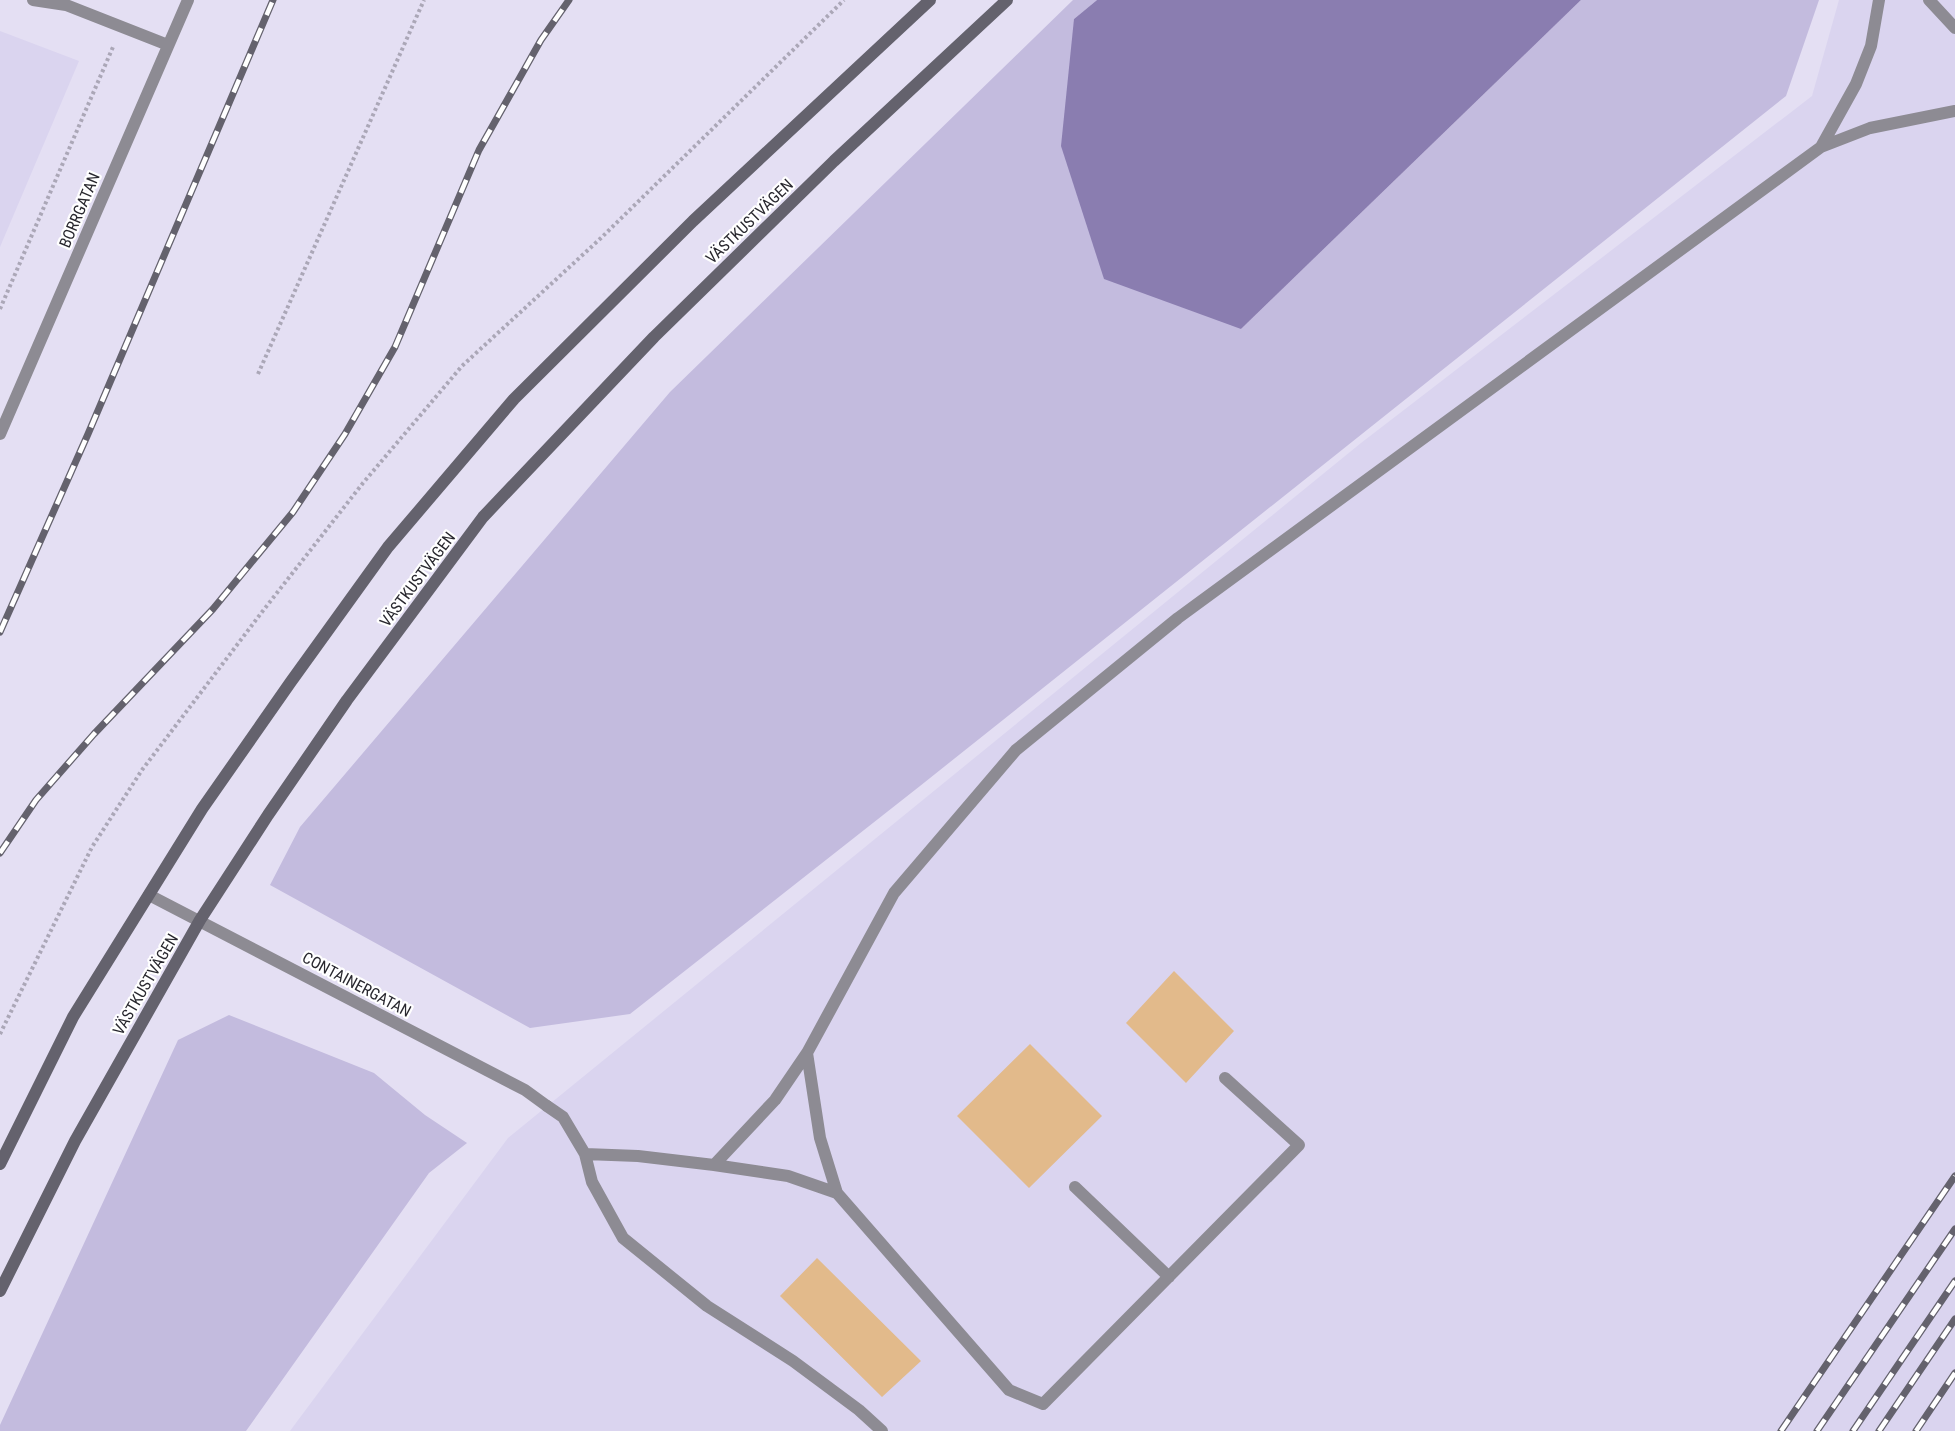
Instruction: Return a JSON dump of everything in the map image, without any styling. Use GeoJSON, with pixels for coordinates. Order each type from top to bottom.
{"type":"FeatureCollection","features":[{"type":"Feature","properties":{"kind":"main road"},"geometry":{"type":"LineString","coordinates":[[0,1164],[74,1017],[148,894],[202,809],[388,547],[514,399],[693,221],[930,0]]}},
{"type":"Feature","properties":{"kind":"main road","name":"VÄSTKUSTVÄGEN"},"geometry":{"type":"LineString","coordinates":[[0,1291],[75,1141],[200,920],[267,815],[347,700],[483,517],[654,337],[834,161],[1007,0]]}},
{"type":"Feature","properties":{"kind":"street"},"geometry":{"type":"LineString","coordinates":[[33,0],[66,5],[168,45]]}},
{"type":"Feature","properties":{"kind":"street","name":"BORRGATAN"},"geometry":{"type":"LineString","coordinates":[[0,434],[188,0]]}},
{"type":"Feature","properties":{"kind":"street"},"geometry":{"type":"LineString","coordinates":[[1821,147],[1856,84],[1871,46],[1879,0]]}},
{"type":"Feature","properties":{"kind":"street"},"geometry":{"type":"LineString","coordinates":[[1929,0],[1955,28]]}},
{"type":"Feature","properties":{"kind":"street"},"geometry":{"type":"LineString","coordinates":[[714,1165],[775,1100],[807,1053],[894,893],[1016,750],[1178,618],[1821,147],[1870,128],[1955,111]]}},
{"type":"Feature","properties":{"kind":"street","name":"CONTAINERGATAN"},"geometry":{"type":"LineString","coordinates":[[148,894],[525,1090],[547,1106],[562,1117],[585,1154],[592,1182],[623,1238],[707,1306],[793,1361],[859,1410],[882,1431]]}},
{"type":"Feature","properties":{"kind":"street"},"geometry":{"type":"LineString","coordinates":[[807,1053],[820,1138],[837,1193],[1009,1390],[1043,1404],[1299,1145],[1225,1078]]}},
{"type":"Feature","properties":{"kind":"street"},"geometry":{"type":"LineString","coordinates":[[585,1154],[638,1156],[788,1176],[837,1193]]}},
{"type":"Feature","properties":{"kind":"street"},"geometry":{"type":"LineString","coordinates":[[1075,1187],[1169,1277]]}},
{"type":"Feature","properties":{"kind":"path"},"geometry":{"type":"LineString","coordinates":[[258,374],[424,0]]}},
{"type":"Feature","properties":{"kind":"path"},"geometry":{"type":"LineString","coordinates":[[0,1034],[92,847],[142,770],[363,483],[462,366],[601,238],[844,0]]}},
{"type":"Feature","properties":{"kind":"path"},"geometry":{"type":"LineString","coordinates":[[0,309],[122,26]]}},
{"type":"Feature","properties":{"kind":"shaded area"},"geometry":{"type":"Polygon","coordinates":[[[1073,0],[1097,0],[1074,19],[1241,329],[1581,0],[1819,0],[1786,96],[630,1014],[530,1028],[270,885],[300,827],[670,392],[1073,0]]]}},
{"type":"Feature","properties":{"kind":"shaded area"},"geometry":{"type":"Polygon","coordinates":[[[1097,0],[1581,0],[1241,329],[1104,279],[1061,146],[1074,19],[1097,0]]]}},
{"type":"Feature","properties":{"kind":"shaded area"},"geometry":{"type":"Polygon","coordinates":[[[1839,0],[1955,0],[1955,1431],[290,1431],[508,1138],[1361,443],[1812,96],[1839,0]]]}},
{"type":"Feature","properties":{"kind":"shaded area"},"geometry":{"type":"Polygon","coordinates":[[[0,31],[79,61],[0,247],[0,31]]]}},
{"type":"Feature","properties":{"kind":"shaded area"},"geometry":{"type":"Polygon","coordinates":[[[229,1015],[374,1073],[425,1115],[467,1143],[429,1173],[246,1431],[0,1431],[0,1425],[178,1040],[229,1015]]]}},
{"type":"Feature","properties":{"kind":"building"},"geometry":{"type":"Polygon","coordinates":[[[1174,971],[1234,1031],[1186,1083],[1126,1023],[1174,971]]]}},
{"type":"Feature","properties":{"kind":"building"},"geometry":{"type":"Polygon","coordinates":[[[1030,1044],[1102,1116],[1029,1188],[957,1116],[1030,1044]]]}},
{"type":"Feature","properties":{"kind":"building"},"geometry":{"type":"Polygon","coordinates":[[[817,1258],[921,1361],[882,1397],[780,1296],[817,1258]]]}},
{"type":"Feature","properties":{"kind":"railway"},"geometry":{"type":"LineString","coordinates":[[0,632],[88,434],[273,0]]}},
{"type":"Feature","properties":{"kind":"railway"},"geometry":{"type":"LineString","coordinates":[[0,853],[36,800],[94,734],[213,609],[293,512],[345,434],[395,347],[479,150],[541,40],[569,0]]}},
{"type":"Feature","properties":{"kind":"railway"},"geometry":{"type":"LineString","coordinates":[[1781,1431],[1955,1176]]}},
{"type":"Feature","properties":{"kind":"railway"},"geometry":{"type":"LineString","coordinates":[[1817,1431],[1955,1229]]}},
{"type":"Feature","properties":{"kind":"railway"},"geometry":{"type":"LineString","coordinates":[[1853,1431],[1955,1281]]}},
{"type":"Feature","properties":{"kind":"railway"},"geometry":{"type":"LineString","coordinates":[[1879,1431],[1955,1319]]}},
{"type":"Feature","properties":{"kind":"railway"},"geometry":{"type":"LineString","coordinates":[[1916,1431],[1955,1373]]}}]}
